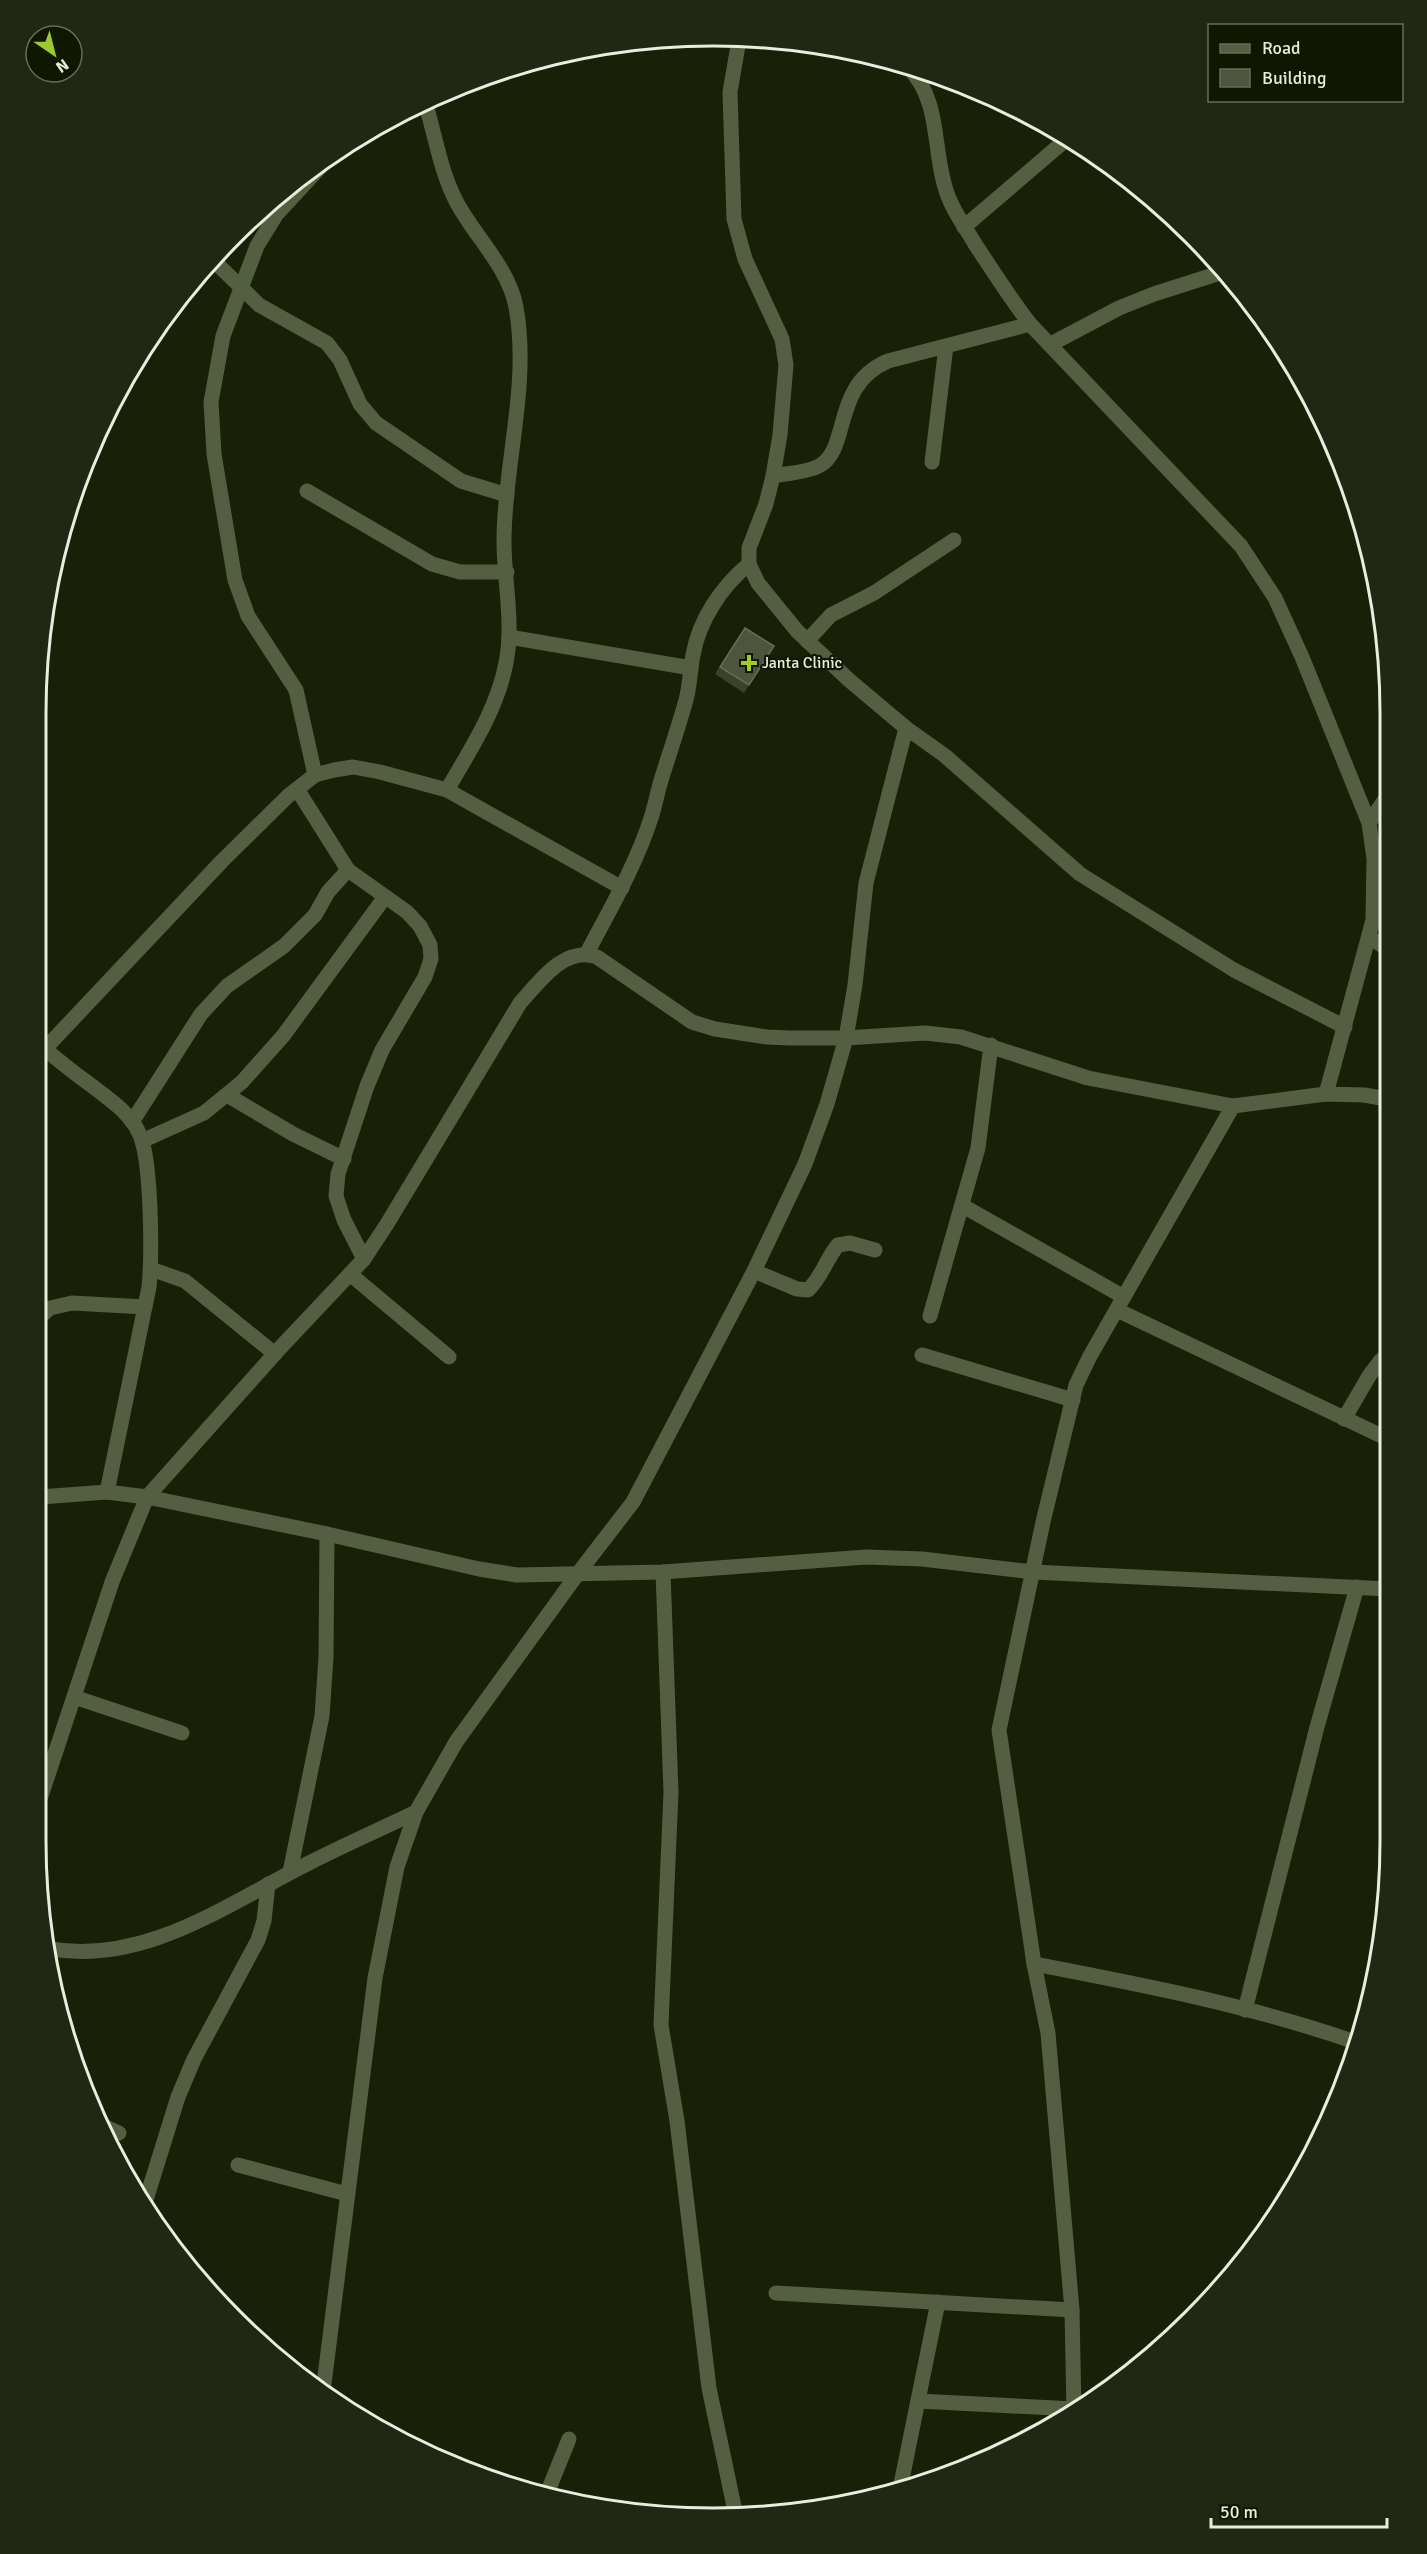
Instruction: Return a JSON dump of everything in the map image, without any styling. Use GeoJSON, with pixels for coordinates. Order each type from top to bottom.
{"type":"FeatureCollection","features":[{"type":"Feature","properties":{"kind":"street"},"geometry":{"type":"LineString","coordinates":[[738,47],[730,92],[734,219],[745,259],[782,339],[786,365],[780,435],[773,476],[766,504],[749,548],[749,564],[758,583],[807,640],[849,680],[906,728],[944,755],[1080,874],[1234,970],[1345,1027]]}},
{"type":"Feature","properties":{"kind":"street"},"geometry":{"type":"LineString","coordinates":[[919,79],[932,106],[940,175],[949,199],[964,227],[1008,295],[1030,324],[1241,546],[1275,598],[1289,628],[1369,823],[1374,859],[1373,920],[1326,1094]]}},
{"type":"Feature","properties":{"kind":"street"},"geometry":{"type":"LineString","coordinates":[[428,111],[456,202],[505,278],[515,305],[519,354],[519,393],[504,543],[509,637],[506,662],[499,691],[488,716],[447,790]]}},
{"type":"Feature","properties":{"kind":"street"},"geometry":{"type":"LineString","coordinates":[[964,227],[1061,144]]}},
{"type":"Feature","properties":{"kind":"street"},"geometry":{"type":"LineString","coordinates":[[296,193],[276,215],[257,246],[243,290],[223,336],[211,402],[214,454],[235,579],[248,616],[296,690],[315,776]]}},
{"type":"Feature","properties":{"kind":"street"},"geometry":{"type":"LineString","coordinates":[[219,266],[260,305],[327,343],[340,360],[360,404],[376,423],[461,482],[507,495]]}},
{"type":"Feature","properties":{"kind":"street"},"geometry":{"type":"LineString","coordinates":[[1051,344],[1119,308],[1215,274]]}},
{"type":"Feature","properties":{"kind":"street"},"geometry":{"type":"LineString","coordinates":[[773,476],[820,466],[830,458],[847,405],[857,384],[875,367],[1030,324]]}},
{"type":"Feature","properties":{"kind":"street"},"geometry":{"type":"LineString","coordinates":[[932,462],[945,346]]}},
{"type":"Feature","properties":{"kind":"street"},"geometry":{"type":"LineString","coordinates":[[307,491],[432,564],[460,572],[507,572]]}},
{"type":"Feature","properties":{"kind":"street"},"geometry":{"type":"LineString","coordinates":[[807,640],[831,615],[874,593],[954,540]]}},
{"type":"Feature","properties":{"kind":"street"},"geometry":{"type":"LineString","coordinates":[[586,953],[622,888],[651,818],[662,776],[678,731],[689,687],[693,653],[701,630],[714,603],[731,578],[749,564]]}},
{"type":"Feature","properties":{"kind":"street"},"geometry":{"type":"LineString","coordinates":[[509,637],[691,668]]}},
{"type":"Feature","properties":{"kind":"street"},"geometry":{"type":"LineString","coordinates":[[323,2381],[375,1978],[397,1867],[416,1812],[456,1742],[576,1576],[633,1502],[754,1271],[805,1164],[827,1104],[846,1038],[855,985],[866,883],[906,728]]}},
{"type":"Feature","properties":{"kind":"street"},"geometry":{"type":"LineString","coordinates":[[46,1043],[222,861],[297,789],[315,776],[333,770],[353,768],[447,790],[622,888]]}},
{"type":"Feature","properties":{"kind":"street"},"geometry":{"type":"LineString","coordinates":[[297,789],[348,870],[407,912],[420,926],[430,945],[431,959],[425,977],[382,1050],[367,1086],[338,1174],[336,1196],[344,1220],[364,1259]]}},
{"type":"Feature","properties":{"kind":"street"},"geometry":{"type":"LineString","coordinates":[[1369,823],[1380,807]]}},
{"type":"Feature","properties":{"kind":"street"},"geometry":{"type":"LineString","coordinates":[[132,1122],[201,1014],[227,986],[284,946],[315,915],[328,892],[348,870]]}},
{"type":"Feature","properties":{"kind":"street"},"geometry":{"type":"LineString","coordinates":[[141,1141],[204,1113],[242,1082],[283,1036],[385,897]]}},
{"type":"Feature","properties":{"kind":"street"},"geometry":{"type":"LineString","coordinates":[[1369,937],[1380,944]]}},
{"type":"Feature","properties":{"kind":"street"},"geometry":{"type":"LineString","coordinates":[[46,1781],[112,1582],[147,1497],[364,1259],[520,1003],[544,976],[571,956],[586,953],[597,957],[692,1022],[715,1029],[767,1038],[846,1038],[925,1033],[961,1037],[1088,1078],[1233,1106],[1326,1094],[1380,1098]]}},
{"type":"Feature","properties":{"kind":"street"},"geometry":{"type":"LineString","coordinates":[[930,1316],[978,1148],[991,1045]]}},
{"type":"Feature","properties":{"kind":"street"},"geometry":{"type":"LineString","coordinates":[[46,1053],[123,1110],[139,1132],[148,1172],[151,1269],[107,1492]]}},
{"type":"Feature","properties":{"kind":"street"},"geometry":{"type":"LineString","coordinates":[[227,1095],[293,1134],[344,1160]]}},
{"type":"Feature","properties":{"kind":"street"},"geometry":{"type":"LineString","coordinates":[[1074,2401],[1072,2310],[1048,2033],[1034,1964],[999,1730],[1076,1386],[1090,1356],[1233,1106]]}},
{"type":"Feature","properties":{"kind":"street"},"geometry":{"type":"LineString","coordinates":[[963,1206],[1121,1303],[1344,1419],[1380,1435]]}},
{"type":"Feature","properties":{"kind":"street"},"geometry":{"type":"LineString","coordinates":[[754,1271],[797,1289],[808,1290],[817,1282],[830,1255],[838,1245],[850,1243],[874,1250]]}},
{"type":"Feature","properties":{"kind":"street"},"geometry":{"type":"LineString","coordinates":[[151,1269],[185,1281],[275,1354]]}},
{"type":"Feature","properties":{"kind":"street"},"geometry":{"type":"LineString","coordinates":[[350,1274],[449,1357]]}},
{"type":"Feature","properties":{"kind":"street"},"geometry":{"type":"LineString","coordinates":[[46,1312],[50,1308],[72,1303],[145,1307]]}},
{"type":"Feature","properties":{"kind":"street"},"geometry":{"type":"LineString","coordinates":[[922,1355],[1073,1400]]}},
{"type":"Feature","properties":{"kind":"street"},"geometry":{"type":"LineString","coordinates":[[1344,1419],[1380,1361]]}},
{"type":"Feature","properties":{"kind":"street"},"geometry":{"type":"LineString","coordinates":[[46,1497],[107,1492],[147,1497],[327,1534],[479,1569],[517,1575],[576,1576],[663,1572],[866,1557],[922,1559],[1033,1572],[1380,1588]]}},
{"type":"Feature","properties":{"kind":"street"},"geometry":{"type":"LineString","coordinates":[[291,1872],[321,1716],[326,1657],[327,1534]]}},
{"type":"Feature","properties":{"kind":"street"},"geometry":{"type":"LineString","coordinates":[[663,1572],[671,1792],[661,2025],[677,2121],[709,2388],[734,2507]]}},
{"type":"Feature","properties":{"kind":"street"},"geometry":{"type":"LineString","coordinates":[[1245,2010],[1317,1727],[1357,1587]]}},
{"type":"Feature","properties":{"kind":"street"},"geometry":{"type":"LineString","coordinates":[[74,1697],[182,1733]]}},
{"type":"Feature","properties":{"kind":"street"},"geometry":{"type":"LineString","coordinates":[[56,1950],[70,1953],[128,1947],[179,1931],[291,1872],[416,1812]]}},
{"type":"Feature","properties":{"kind":"street"},"geometry":{"type":"LineString","coordinates":[[148,2193],[178,2097],[194,2059],[258,1940],[264,1921],[268,1884]]}},
{"type":"Feature","properties":{"kind":"street"},"geometry":{"type":"LineString","coordinates":[[1034,1964],[1160,1988],[1314,2027],[1350,2040]]}},
{"type":"Feature","properties":{"kind":"street"},"geometry":{"type":"LineString","coordinates":[[112,2130],[119,2133]]}},
{"type":"Feature","properties":{"kind":"street"},"geometry":{"type":"LineString","coordinates":[[237,2165],[346,2194]]}},
{"type":"Feature","properties":{"kind":"street"},"geometry":{"type":"LineString","coordinates":[[776,2293],[1072,2310]]}},
{"type":"Feature","properties":{"kind":"street"},"geometry":{"type":"LineString","coordinates":[[902,2480],[938,2302]]}},
{"type":"Feature","properties":{"kind":"street"},"geometry":{"type":"LineString","coordinates":[[918,2401],[1061,2409]]}},
{"type":"Feature","properties":{"kind":"street"},"geometry":{"type":"LineString","coordinates":[[550,2487],[569,2439]]}},
{"type":"Feature","properties":{"kind":"building"},"geometry":{"type":"Polygon","coordinates":[[[745,628],[774,646],[749,685],[720,667],[745,628]]]}},
{"type":"Feature","properties":{"kind":"place","name":"Janta Clinic"},"geometry":{"type":"Point","coordinates":[749,663]}}]}
